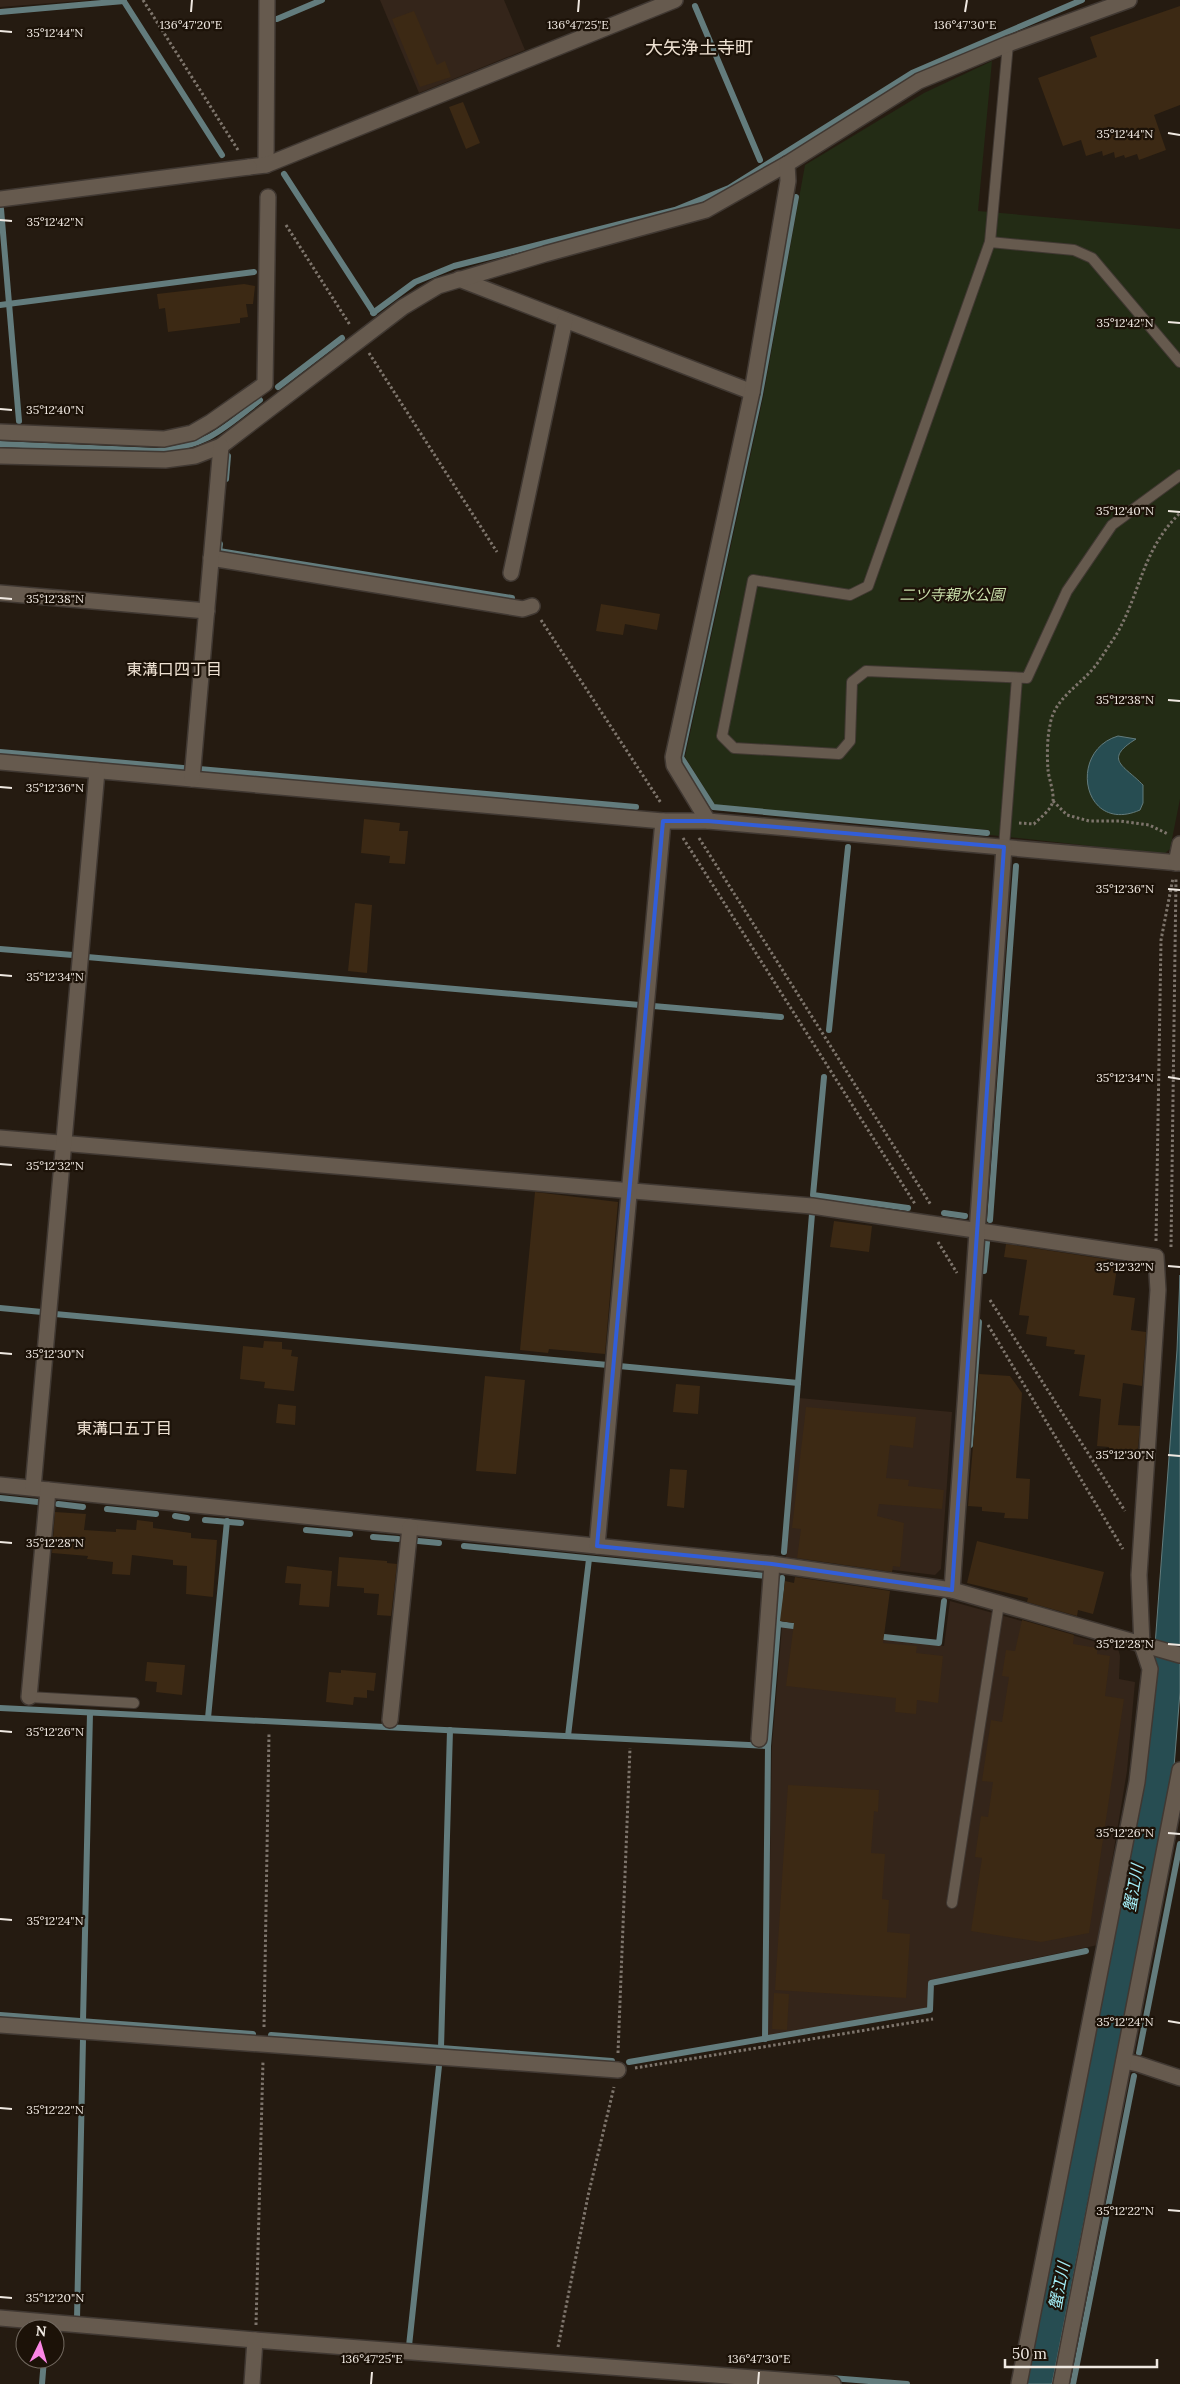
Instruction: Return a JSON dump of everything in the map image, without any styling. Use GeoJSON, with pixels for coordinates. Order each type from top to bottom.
{"type":"FeatureCollection","features":[{"type":"Feature","properties":{"kind":"street"},"geometry":{"type":"LineString","coordinates":[[266,166],[267,0]]}},
{"type":"Feature","properties":{"kind":"street"},"geometry":{"type":"LineString","coordinates":[[0,199],[266,166],[675,0]]}},
{"type":"Feature","properties":{"kind":"street"},"geometry":{"type":"LineString","coordinates":[[0,456],[165,460],[195,456],[221,446],[403,307],[438,286],[706,210],[786,164],[918,81],[1008,44],[1129,0]]}},
{"type":"Feature","properties":{"kind":"street"},"geometry":{"type":"LineString","coordinates":[[708,821],[674,765],[672,757],[752,392],[788,181],[786,164]]}},
{"type":"Feature","properties":{"kind":"street"},"geometry":{"type":"LineString","coordinates":[[0,432],[164,439],[192,433],[212,422],[265,384],[268,196]]}},
{"type":"Feature","properties":{"kind":"street"},"geometry":{"type":"LineString","coordinates":[[459,279],[752,392]]}},
{"type":"Feature","properties":{"kind":"street"},"geometry":{"type":"LineString","coordinates":[[511,573],[565,320]]}},
{"type":"Feature","properties":{"kind":"street"},"geometry":{"type":"LineString","coordinates":[[192,779],[221,446]]}},
{"type":"Feature","properties":{"kind":"street"},"geometry":{"type":"LineString","coordinates":[[211,558],[523,609],[532,606]]}},
{"type":"Feature","properties":{"kind":"street"},"geometry":{"type":"LineString","coordinates":[[0,593],[207,611]]}},
{"type":"Feature","properties":{"kind":"street"},"geometry":{"type":"LineString","coordinates":[[0,762],[668,821],[708,821],[1178,863],[1176,840]]}},
{"type":"Feature","properties":{"kind":"street"},"geometry":{"type":"LineString","coordinates":[[29,1698],[63,1143],[97,770]]}},
{"type":"Feature","properties":{"kind":"street"},"geometry":{"type":"LineString","coordinates":[[597,1546],[630,1191],[668,821]]}},
{"type":"Feature","properties":{"kind":"street"},"geometry":{"type":"LineString","coordinates":[[952,1590],[1004,847]]}},
{"type":"Feature","properties":{"kind":"street"},"geometry":{"type":"LineString","coordinates":[[0,1138],[812,1206],[1156,1257],[1158,1290],[1139,1575],[1150,1669],[1137,1782],[1019,2384]]}},
{"type":"Feature","properties":{"kind":"street"},"geometry":{"type":"LineString","coordinates":[[0,1485],[772,1564],[952,1590],[1180,1655]]}},
{"type":"Feature","properties":{"kind":"street"},"geometry":{"type":"LineString","coordinates":[[390,1720],[410,1527]]}},
{"type":"Feature","properties":{"kind":"street"},"geometry":{"type":"LineString","coordinates":[[759,1739],[772,1564]]}},
{"type":"Feature","properties":{"kind":"street"},"geometry":{"type":"LineString","coordinates":[[1061,2384],[1180,1770]]}},
{"type":"Feature","properties":{"kind":"street"},"geometry":{"type":"LineString","coordinates":[[0,2025],[618,2070]]}},
{"type":"Feature","properties":{"kind":"street"},"geometry":{"type":"LineString","coordinates":[[1124,2061],[1180,2078]]}},
{"type":"Feature","properties":{"kind":"street"},"geometry":{"type":"LineString","coordinates":[[0,2318],[255,2340],[833,2384]]}},
{"type":"Feature","properties":{"kind":"street"},"geometry":{"type":"LineString","coordinates":[[252,2384],[255,2340]]}},
{"type":"Feature","properties":{"kind":"lane"},"geometry":{"type":"LineString","coordinates":[[1008,44],[990,242],[868,586],[850,595],[753,580],[722,736],[734,748],[839,754],[850,741],[852,682],[866,671],[1027,678],[1068,591],[1112,525],[1180,475]]}},
{"type":"Feature","properties":{"kind":"lane"},"geometry":{"type":"LineString","coordinates":[[990,242],[1074,250],[1092,258],[1180,362]]}},
{"type":"Feature","properties":{"kind":"lane"},"geometry":{"type":"LineString","coordinates":[[1004,847],[1017,678]]}},
{"type":"Feature","properties":{"kind":"lane"},"geometry":{"type":"LineString","coordinates":[[952,1903],[1000,1604]]}},
{"type":"Feature","properties":{"kind":"lane"},"geometry":{"type":"LineString","coordinates":[[29,1698],[134,1703]]}},
{"type":"Feature","properties":{"kind":"path"},"geometry":{"type":"LineString","coordinates":[[144,0],[249,167]]}},
{"type":"Feature","properties":{"kind":"path"},"geometry":{"type":"LineString","coordinates":[[283,220],[511,573]]}},
{"type":"Feature","properties":{"kind":"path"},"geometry":{"type":"LineString","coordinates":[[1176,840],[1148,825],[1120,821],[1089,821],[1067,815],[1053,801],[1048,769],[1050,723],[1062,699],[1095,666],[1114,638],[1128,615],[1152,548],[1168,525],[1180,514]]}},
{"type":"Feature","properties":{"kind":"path"},"geometry":{"type":"LineString","coordinates":[[532,606],[972,1297]]}},
{"type":"Feature","properties":{"kind":"path"},"geometry":{"type":"LineString","coordinates":[[1006,822],[1034,824],[1053,801]]}},
{"type":"Feature","properties":{"kind":"path"},"geometry":{"type":"LineString","coordinates":[[688,821],[943,1225]]}},
{"type":"Feature","properties":{"kind":"path"},"geometry":{"type":"LineString","coordinates":[[1171,1254],[1178,863]]}},
{"type":"Feature","properties":{"kind":"path"},"geometry":{"type":"LineString","coordinates":[[1156,1257],[1161,940],[1178,863]]}},
{"type":"Feature","properties":{"kind":"path"},"geometry":{"type":"LineString","coordinates":[[989,1299],[1126,1513]]}},
{"type":"Feature","properties":{"kind":"path"},"geometry":{"type":"LineString","coordinates":[[987,1323],[1124,1550]]}},
{"type":"Feature","properties":{"kind":"path"},"geometry":{"type":"LineString","coordinates":[[255,2340],[264,2045],[269,1733]]}},
{"type":"Feature","properties":{"kind":"path"},"geometry":{"type":"LineString","coordinates":[[618,2070],[933,2019]]}},
{"type":"Feature","properties":{"kind":"highlighted area"},"geometry":{"type":"Polygon","coordinates":[[[663,821],[708,821],[1004,847],[952,1590],[772,1564],[597,1546],[663,821]]]}},
{"type":"Feature","properties":{"kind":"shaded area"},"geometry":{"type":"Polygon","coordinates":[[[0,0],[91,0],[0,7],[0,0]]]}},
{"type":"Feature","properties":{"kind":"shaded area"},"geometry":{"type":"Polygon","coordinates":[[[380,0],[504,0],[525,50],[419,93],[380,0]]]}},
{"type":"Feature","properties":{"kind":"shaded area"},"geometry":{"type":"Polygon","coordinates":[[[799,1398],[952,1412],[941,1569],[935,1575],[786,1557],[799,1398]]]}},
{"type":"Feature","properties":{"kind":"shaded area"},"geometry":{"type":"Polygon","coordinates":[[[950,1601],[1118,1648],[1120,1656],[1119,1679],[1135,1682],[1127,1771],[1098,1945],[930,1980],[928,2009],[767,2036],[772,1746],[782,1627],[944,1646],[950,1601]]]}},
{"type":"Feature","properties":{"kind":"green space","name":"二ツ寺親水公園"},"geometry":{"type":"Polygon","coordinates":[[[992,61],[978,211],[1180,229],[1180,799],[1170,849],[1164,854],[990,835],[990,830],[715,805],[685,757],[763,398],[805,165],[924,93],[992,61]]]}},
{"type":"Feature","properties":{"kind":"water"},"geometry":{"type":"Polygon","coordinates":[[[1118,736],[1136,739],[1120,752],[1119,758],[1124,768],[1143,785],[1143,803],[1140,810],[1121,815],[1105,811],[1095,802],[1088,788],[1088,773],[1092,757],[1102,745],[1118,736]]]}},
{"type":"Feature","properties":{"kind":"water","name":"蟹江川"},"geometry":{"type":"Polygon","coordinates":[[[1180,1275],[1180,1692],[1174,1767],[1052,2384],[1026,2384],[1154,1659],[1177,1350],[1180,1275]]]}},
{"type":"Feature","properties":{"kind":"building"},"geometry":{"type":"Polygon","coordinates":[[[1180,6],[1180,105],[1154,115],[1166,150],[1139,160],[1137,154],[1125,158],[1124,155],[1115,158],[1114,152],[1103,156],[1102,151],[1086,156],[1081,140],[1063,146],[1038,78],[1097,57],[1090,37],[1180,6]]]}},
{"type":"Feature","properties":{"kind":"building"},"geometry":{"type":"Polygon","coordinates":[[[414,11],[437,65],[445,61],[451,77],[420,87],[392,19],[414,11]]]}},
{"type":"Feature","properties":{"kind":"building"},"geometry":{"type":"Polygon","coordinates":[[[463,102],[480,143],[466,149],[449,107],[463,102]]]}},
{"type":"Feature","properties":{"kind":"building"},"geometry":{"type":"Polygon","coordinates":[[[244,284],[255,286],[253,304],[246,304],[248,317],[240,318],[240,323],[168,332],[165,308],[159,309],[157,294],[244,284]]]}},
{"type":"Feature","properties":{"kind":"building"},"geometry":{"type":"Polygon","coordinates":[[[601,604],[660,614],[657,630],[625,624],[623,635],[596,631],[601,604]]]}},
{"type":"Feature","properties":{"kind":"building"},"geometry":{"type":"Polygon","coordinates":[[[364,819],[400,823],[399,831],[408,831],[405,864],[389,863],[390,856],[361,853],[364,819]]]}},
{"type":"Feature","properties":{"kind":"building"},"geometry":{"type":"Polygon","coordinates":[[[355,903],[372,905],[367,973],[348,971],[355,903]]]}},
{"type":"Feature","properties":{"kind":"building"},"geometry":{"type":"Polygon","coordinates":[[[535,1192],[618,1202],[605,1354],[549,1349],[548,1353],[520,1350],[535,1192]]]}},
{"type":"Feature","properties":{"kind":"building"},"geometry":{"type":"Polygon","coordinates":[[[834,1221],[872,1226],[869,1252],[830,1247],[834,1221]]]}},
{"type":"Feature","properties":{"kind":"building"},"geometry":{"type":"Polygon","coordinates":[[[1006,1244],[1118,1261],[1113,1295],[1135,1298],[1131,1330],[1146,1332],[1142,1386],[1123,1383],[1118,1425],[1140,1426],[1137,1457],[1108,1455],[1109,1447],[1097,1446],[1101,1399],[1079,1396],[1085,1355],[1074,1354],[1075,1350],[1046,1346],[1047,1337],[1026,1334],[1029,1316],[1019,1315],[1027,1260],[1004,1257],[1006,1244]]]}},
{"type":"Feature","properties":{"kind":"building"},"geometry":{"type":"Polygon","coordinates":[[[264,1341],[282,1342],[282,1349],[292,1350],[291,1356],[298,1357],[294,1391],[264,1388],[265,1382],[240,1379],[243,1346],[263,1348],[264,1341]]]}},
{"type":"Feature","properties":{"kind":"building"},"geometry":{"type":"Polygon","coordinates":[[[979,1374],[1010,1376],[1022,1393],[1016,1478],[1030,1479],[1028,1519],[1004,1518],[1005,1513],[982,1511],[982,1507],[968,1506],[979,1374]]]}},
{"type":"Feature","properties":{"kind":"building"},"geometry":{"type":"Polygon","coordinates":[[[485,1376],[525,1380],[516,1474],[476,1471],[485,1376]]]}},
{"type":"Feature","properties":{"kind":"building"},"geometry":{"type":"Polygon","coordinates":[[[676,1384],[700,1386],[698,1414],[673,1412],[676,1384]]]}},
{"type":"Feature","properties":{"kind":"building"},"geometry":{"type":"Polygon","coordinates":[[[278,1404],[296,1406],[295,1425],[276,1423],[278,1404]]]}},
{"type":"Feature","properties":{"kind":"building"},"geometry":{"type":"Polygon","coordinates":[[[806,1407],[916,1417],[913,1448],[890,1445],[886,1478],[909,1480],[908,1486],[944,1490],[942,1509],[879,1504],[877,1516],[904,1523],[900,1567],[893,1566],[892,1572],[797,1558],[801,1529],[792,1528],[806,1407]]]}},
{"type":"Feature","properties":{"kind":"building"},"geometry":{"type":"Polygon","coordinates":[[[670,1469],[687,1470],[684,1508],[667,1506],[670,1469]]]}},
{"type":"Feature","properties":{"kind":"building"},"geometry":{"type":"Polygon","coordinates":[[[55,1512],[86,1514],[84,1530],[116,1532],[116,1529],[136,1530],[137,1520],[153,1522],[153,1528],[191,1533],[191,1538],[217,1540],[213,1597],[186,1594],[187,1566],[173,1565],[173,1560],[132,1555],[130,1575],[112,1574],[113,1562],[87,1559],[88,1556],[52,1553],[55,1512]]]}},
{"type":"Feature","properties":{"kind":"building"},"geometry":{"type":"Polygon","coordinates":[[[977,1541],[1104,1572],[1093,1614],[1078,1610],[1077,1616],[1027,1602],[1028,1598],[967,1583],[977,1541]]]}},
{"type":"Feature","properties":{"kind":"building"},"geometry":{"type":"Polygon","coordinates":[[[339,1557],[387,1561],[387,1563],[397,1564],[391,1616],[377,1615],[379,1594],[364,1593],[364,1588],[337,1586],[339,1557]]]}},
{"type":"Feature","properties":{"kind":"building"},"geometry":{"type":"Polygon","coordinates":[[[287,1566],[332,1571],[329,1607],[299,1605],[301,1584],[285,1583],[287,1566]]]}},
{"type":"Feature","properties":{"kind":"building"},"geometry":{"type":"Polygon","coordinates":[[[795,1577],[890,1591],[883,1643],[917,1646],[916,1653],[943,1656],[938,1703],[917,1700],[916,1714],[895,1712],[896,1698],[786,1686],[794,1623],[780,1621],[785,1581],[794,1583],[795,1577]]]}},
{"type":"Feature","properties":{"kind":"building"},"geometry":{"type":"Polygon","coordinates":[[[1022,1620],[1074,1635],[1073,1644],[1097,1648],[1097,1654],[1110,1656],[1105,1696],[1124,1699],[1089,1933],[1041,1942],[971,1931],[982,1858],[975,1857],[981,1816],[988,1817],[993,1782],[982,1781],[991,1720],[1002,1722],[1009,1677],[1002,1676],[1006,1650],[1015,1651],[1022,1620]]]}},
{"type":"Feature","properties":{"kind":"building"},"geometry":{"type":"Polygon","coordinates":[[[147,1662],[185,1665],[182,1695],[156,1692],[157,1682],[145,1681],[147,1662]]]}},
{"type":"Feature","properties":{"kind":"building"},"geometry":{"type":"Polygon","coordinates":[[[341,1670],[376,1673],[374,1691],[367,1690],[367,1698],[354,1697],[353,1705],[326,1702],[329,1672],[341,1673],[341,1670]]]}},
{"type":"Feature","properties":{"kind":"building"},"geometry":{"type":"Polygon","coordinates":[[[788,1785],[879,1790],[878,1812],[874,1811],[871,1853],[885,1854],[882,1899],[889,1900],[887,1932],[910,1934],[906,1998],[775,1990],[788,1785]]]}},
{"type":"Feature","properties":{"kind":"building"},"geometry":{"type":"Polygon","coordinates":[[[774,1993],[789,1994],[787,2030],[772,2029],[774,1993]]]}},
{"type":"Feature","properties":{"kind":"waterway"},"geometry":{"type":"LineString","coordinates":[[123,0],[222,155]]}},
{"type":"Feature","properties":{"kind":"waterway"},"geometry":{"type":"LineString","coordinates":[[277,19],[322,0]]}},
{"type":"Feature","properties":{"kind":"waterway"},"geometry":{"type":"LineString","coordinates":[[373,313],[415,282],[454,266],[675,210],[729,188],[912,73],[1082,0]]}},
{"type":"Feature","properties":{"kind":"waterway"},"geometry":{"type":"LineString","coordinates":[[0,12],[124,1]]}},
{"type":"Feature","properties":{"kind":"waterway"},"geometry":{"type":"LineString","coordinates":[[695,6],[760,160]]}},
{"type":"Feature","properties":{"kind":"waterway"},"geometry":{"type":"LineString","coordinates":[[284,174],[374,313]]}},
{"type":"Feature","properties":{"kind":"waterway"},"geometry":{"type":"LineString","coordinates":[[796,197],[760,394],[681,757],[713,807],[987,833]]}},
{"type":"Feature","properties":{"kind":"waterway"},"geometry":{"type":"LineString","coordinates":[[1,209],[19,421]]}},
{"type":"Feature","properties":{"kind":"waterway"},"geometry":{"type":"LineString","coordinates":[[0,305],[254,272]]}},
{"type":"Feature","properties":{"kind":"waterway"},"geometry":{"type":"LineString","coordinates":[[278,387],[342,338]]}},
{"type":"Feature","properties":{"kind":"waterway"},"geometry":{"type":"LineString","coordinates":[[0,444],[157,451],[174,449],[202,441],[213,435],[260,400]]}},
{"type":"Feature","properties":{"kind":"waterway"},"geometry":{"type":"LineString","coordinates":[[226,479],[228,456]]}},
{"type":"Feature","properties":{"kind":"waterway"},"geometry":{"type":"LineString","coordinates":[[220,544],[219,551],[512,598]]}},
{"type":"Feature","properties":{"kind":"waterway"},"geometry":{"type":"LineString","coordinates":[[0,752],[183,768]]}},
{"type":"Feature","properties":{"kind":"waterway"},"geometry":{"type":"LineString","coordinates":[[199,764],[199,769],[636,807]]}},
{"type":"Feature","properties":{"kind":"waterway"},"geometry":{"type":"LineString","coordinates":[[829,1030],[848,847]]}},
{"type":"Feature","properties":{"kind":"waterway"},"geometry":{"type":"LineString","coordinates":[[990,1220],[1016,866]]}},
{"type":"Feature","properties":{"kind":"waterway"},"geometry":{"type":"LineString","coordinates":[[0,949],[73,955]]}},
{"type":"Feature","properties":{"kind":"waterway"},"geometry":{"type":"LineString","coordinates":[[87,957],[640,1005]]}},
{"type":"Feature","properties":{"kind":"waterway"},"geometry":{"type":"LineString","coordinates":[[653,1006],[781,1017]]}},
{"type":"Feature","properties":{"kind":"waterway"},"geometry":{"type":"LineString","coordinates":[[824,1077],[813,1195],[908,1208]]}},
{"type":"Feature","properties":{"kind":"waterway"},"geometry":{"type":"LineString","coordinates":[[944,1213],[965,1216]]}},
{"type":"Feature","properties":{"kind":"waterway"},"geometry":{"type":"LineString","coordinates":[[784,1552],[812,1214]]}},
{"type":"Feature","properties":{"kind":"waterway"},"geometry":{"type":"LineString","coordinates":[[984,1271],[987,1242]]}},
{"type":"Feature","properties":{"kind":"waterway"},"geometry":{"type":"LineString","coordinates":[[0,1308],[42,1312]]}},
{"type":"Feature","properties":{"kind":"waterway"},"geometry":{"type":"LineString","coordinates":[[55,1314],[608,1365]]}},
{"type":"Feature","properties":{"kind":"waterway"},"geometry":{"type":"LineString","coordinates":[[970,1445],[979,1322]]}},
{"type":"Feature","properties":{"kind":"waterway"},"geometry":{"type":"LineString","coordinates":[[619,1366],[798,1383]]}},
{"type":"Feature","properties":{"kind":"waterway"},"geometry":{"type":"LineString","coordinates":[[0,1498],[38,1502]]}},
{"type":"Feature","properties":{"kind":"waterway"},"geometry":{"type":"LineString","coordinates":[[58,1504],[83,1507]]}},
{"type":"Feature","properties":{"kind":"waterway"},"geometry":{"type":"LineString","coordinates":[[107,1509],[156,1514]]}},
{"type":"Feature","properties":{"kind":"waterway"},"geometry":{"type":"LineString","coordinates":[[175,1516],[187,1518]]}},
{"type":"Feature","properties":{"kind":"waterway"},"geometry":{"type":"LineString","coordinates":[[205,1520],[241,1523]]}},
{"type":"Feature","properties":{"kind":"waterway"},"geometry":{"type":"LineString","coordinates":[[208,1718],[227,1521]]}},
{"type":"Feature","properties":{"kind":"waterway"},"geometry":{"type":"LineString","coordinates":[[306,1530],[350,1534]]}},
{"type":"Feature","properties":{"kind":"waterway"},"geometry":{"type":"LineString","coordinates":[[373,1537],[398,1539]]}},
{"type":"Feature","properties":{"kind":"waterway"},"geometry":{"type":"LineString","coordinates":[[418,1541],[439,1543]]}},
{"type":"Feature","properties":{"kind":"waterway"},"geometry":{"type":"LineString","coordinates":[[464,1546],[766,1576]]}},
{"type":"Feature","properties":{"kind":"waterway"},"geometry":{"type":"LineString","coordinates":[[568,1736],[589,1559]]}},
{"type":"Feature","properties":{"kind":"waterway"},"geometry":{"type":"LineString","coordinates":[[765,2039],[768,1746],[782,1578]]}},
{"type":"Feature","properties":{"kind":"waterway"},"geometry":{"type":"LineString","coordinates":[[875,1636],[939,1643],[944,1601]]}},
{"type":"Feature","properties":{"kind":"waterway"},"geometry":{"type":"LineString","coordinates":[[778,1624],[801,1627]]}},
{"type":"Feature","properties":{"kind":"waterway"},"geometry":{"type":"LineString","coordinates":[[0,1708],[768,1746]]}},
{"type":"Feature","properties":{"kind":"waterway"},"geometry":{"type":"LineString","coordinates":[[83,2021],[90,1713]]}},
{"type":"Feature","properties":{"kind":"waterway"},"geometry":{"type":"LineString","coordinates":[[441,2048],[450,1730]]}},
{"type":"Feature","properties":{"kind":"waterway"},"geometry":{"type":"LineString","coordinates":[[1139,2053],[1180,1844]]}},
{"type":"Feature","properties":{"kind":"waterway"},"geometry":{"type":"LineString","coordinates":[[629,2062],[930,2010],[931,1983],[1086,1951]]}},
{"type":"Feature","properties":{"kind":"waterway"},"geometry":{"type":"LineString","coordinates":[[0,2015],[253,2034]]}},
{"type":"Feature","properties":{"kind":"waterway"},"geometry":{"type":"LineString","coordinates":[[271,2035],[612,2061]]}},
{"type":"Feature","properties":{"kind":"waterway"},"geometry":{"type":"LineString","coordinates":[[77,2319],[83,2039]]}},
{"type":"Feature","properties":{"kind":"waterway"},"geometry":{"type":"LineString","coordinates":[[409,2346],[439,2066]]}},
{"type":"Feature","properties":{"kind":"waterway"},"geometry":{"type":"LineString","coordinates":[[1073,2384],[1134,2076]]}},
{"type":"Feature","properties":{"kind":"waterway"},"geometry":{"type":"LineString","coordinates":[[42,2384],[43,2369]]}},
{"type":"Feature","properties":{"kind":"waterway"},"geometry":{"type":"LineString","coordinates":[[831,2378],[907,2384]]}},
{"type":"Feature","properties":{"kind":"district","name":"大矢浄土寺町"},"geometry":{"type":"Point","coordinates":[699,48]}},
{"type":"Feature","properties":{"kind":"district","name":"東溝口四丁目"},"geometry":{"type":"Point","coordinates":[174,669]}},
{"type":"Feature","properties":{"kind":"district","name":"東溝口五丁目"},"geometry":{"type":"Point","coordinates":[124,1428]}}]}
